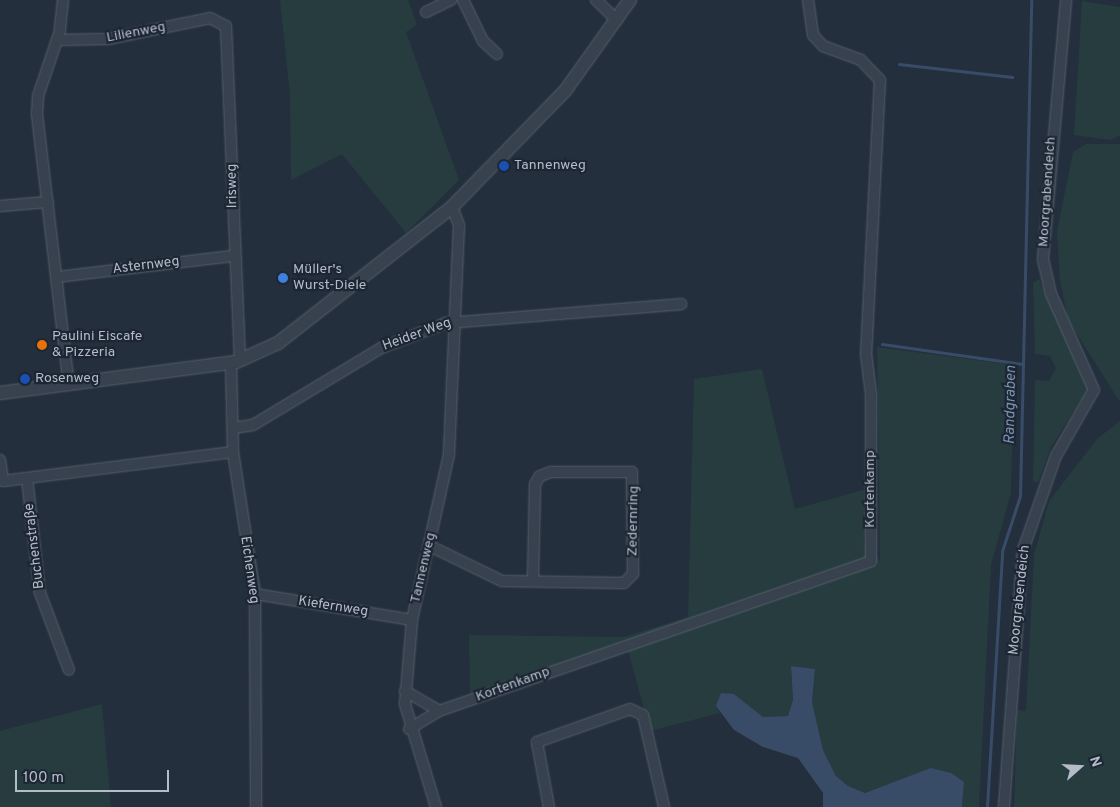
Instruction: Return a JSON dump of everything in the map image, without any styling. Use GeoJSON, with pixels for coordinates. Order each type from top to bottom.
{"type":"FeatureCollection","features":[{"type":"Feature","properties":{"kind":"street"},"geometry":{"type":"LineString","coordinates":[[63,0],[57,40],[37,101],[69,385]]}},
{"type":"Feature","properties":{"kind":"street"},"geometry":{"type":"LineString","coordinates":[[426,12],[452,0]]}},
{"type":"Feature","properties":{"kind":"street"},"geometry":{"type":"LineString","coordinates":[[463,0],[483,41],[496,54]]}},
{"type":"Feature","properties":{"kind":"street"},"geometry":{"type":"LineString","coordinates":[[596,0],[617,20]]}},
{"type":"Feature","properties":{"kind":"street"},"geometry":{"type":"LineString","coordinates":[[0,394],[235,362],[278,343],[452,207],[565,91],[630,0]]}},
{"type":"Feature","properties":{"kind":"street","name":"Kortenkamp"},"geometry":{"type":"LineString","coordinates":[[409,729],[439,711],[871,561],[871,394],[866,356],[880,80],[861,60],[823,46],[813,35],[808,0]]}},
{"type":"Feature","properties":{"kind":"street","name":"Moorgrabendeich"},"geometry":{"type":"LineString","coordinates":[[1004,807],[1023,550],[1056,456],[1094,390],[1051,294],[1043,259],[1066,0]]}},
{"type":"Feature","properties":{"kind":"street","name":"Lilienweg"},"geometry":{"type":"LineString","coordinates":[[57,40],[101,40],[215,18]]}},
{"type":"Feature","properties":{"kind":"street","name":"Irisweg"},"geometry":{"type":"LineString","coordinates":[[215,18],[223,22],[227,33],[234,256],[235,362]]}},
{"type":"Feature","properties":{"kind":"street"},"geometry":{"type":"LineString","coordinates":[[0,206],[48,202]]}},
{"type":"Feature","properties":{"kind":"street","name":"Tannenweg"},"geometry":{"type":"LineString","coordinates":[[436,807],[409,729],[405,691],[412,620],[449,454],[459,225],[452,207]]}},
{"type":"Feature","properties":{"kind":"street","name":"Asternweg"},"geometry":{"type":"LineString","coordinates":[[57,277],[234,256]]}},
{"type":"Feature","properties":{"kind":"street","name":"Heider Weg"},"geometry":{"type":"LineString","coordinates":[[234,428],[253,424],[381,348],[454,321],[681,304]]}},
{"type":"Feature","properties":{"kind":"street","name":"Eichenweg"},"geometry":{"type":"LineString","coordinates":[[235,362],[233,452],[255,594],[256,807]]}},
{"type":"Feature","properties":{"kind":"street"},"geometry":{"type":"LineString","coordinates":[[0,460],[3,481],[233,452]]}},
{"type":"Feature","properties":{"kind":"street","name":"Zedernring"},"geometry":{"type":"LineString","coordinates":[[430,546],[502,581],[533,579],[628,582],[633,574],[632,472],[560,471],[540,476],[535,484],[533,579]]}},
{"type":"Feature","properties":{"kind":"street","name":"Buchenstraße"},"geometry":{"type":"LineString","coordinates":[[27,478],[40,593],[69,670]]}},
{"type":"Feature","properties":{"kind":"street","name":"Kiefernweg"},"geometry":{"type":"LineString","coordinates":[[255,594],[412,620]]}},
{"type":"Feature","properties":{"kind":"street"},"geometry":{"type":"LineString","coordinates":[[405,691],[439,711]]}},
{"type":"Feature","properties":{"kind":"street"},"geometry":{"type":"LineString","coordinates":[[549,807],[537,742],[630,709],[643,715],[664,807]]}},
{"type":"Feature","properties":{"kind":"green space"},"geometry":{"type":"Polygon","coordinates":[[[280,0],[408,0],[417,25],[406,32],[459,180],[406,233],[342,154],[291,180],[290,95],[280,0]]]}},
{"type":"Feature","properties":{"kind":"green space"},"geometry":{"type":"Polygon","coordinates":[[[1082,1],[1120,7],[1120,135],[1111,140],[1074,135],[1082,1]]]}},
{"type":"Feature","properties":{"kind":"green space"},"geometry":{"type":"Polygon","coordinates":[[[1086,144],[1120,144],[1120,402],[1068,320],[1060,281],[1057,231],[1073,152],[1086,144]]]}},
{"type":"Feature","properties":{"kind":"green space"},"geometry":{"type":"Polygon","coordinates":[[[1039,279],[1088,389],[1051,447],[1038,483],[1033,481],[1035,380],[1049,381],[1056,368],[1050,356],[1035,354],[1033,283],[1039,279]]]}},
{"type":"Feature","properties":{"kind":"green space"},"geometry":{"type":"Polygon","coordinates":[[[877,347],[1014,365],[1011,493],[991,565],[979,807],[962,807],[964,782],[884,786],[864,793],[848,786],[836,776],[823,750],[812,702],[815,669],[791,666],[793,700],[789,716],[763,717],[734,694],[716,706],[720,713],[650,731],[626,643],[470,694],[469,635],[624,637],[688,617],[694,379],[762,369],[795,509],[870,488],[864,542],[880,561],[877,347]]]}},
{"type":"Feature","properties":{"kind":"green space"},"geometry":{"type":"Polygon","coordinates":[[[1120,421],[1120,807],[1014,807],[1017,710],[1026,711],[1034,555],[1049,501],[1098,438],[1120,421]]]}},
{"type":"Feature","properties":{"kind":"green space"},"geometry":{"type":"Polygon","coordinates":[[[102,704],[111,807],[0,807],[0,731],[102,704]]]}},
{"type":"Feature","properties":{"kind":"water"},"geometry":{"type":"Polygon","coordinates":[[[791,666],[815,669],[812,702],[823,750],[836,776],[848,786],[865,793],[931,768],[951,773],[964,782],[962,807],[823,807],[823,793],[798,758],[763,747],[734,730],[716,706],[721,693],[734,694],[763,717],[788,716],[793,700],[791,666]]]}},
{"type":"Feature","properties":{"kind":"waterway","name":"Randgraben"},"geometry":{"type":"LineString","coordinates":[[987,807],[1002,551],[1020,496],[1031,0]]}},
{"type":"Feature","properties":{"kind":"waterway"},"geometry":{"type":"LineString","coordinates":[[899,64],[1012,77]]}},
{"type":"Feature","properties":{"kind":"waterway"},"geometry":{"type":"LineString","coordinates":[[882,344],[1023,364]]}},
{"type":"Feature","properties":{"kind":"place","name":"Tannenweg"},"geometry":{"type":"Point","coordinates":[504,166]}},
{"type":"Feature","properties":{"kind":"place","name":"Müller's Wurst-Diele"},"geometry":{"type":"Point","coordinates":[283,278]}},
{"type":"Feature","properties":{"kind":"place","name":"Paulini Eiscafe & Pizzeria"},"geometry":{"type":"Point","coordinates":[42,345]}},
{"type":"Feature","properties":{"kind":"place","name":"Rosenweg"},"geometry":{"type":"Point","coordinates":[25,379]}}]}
